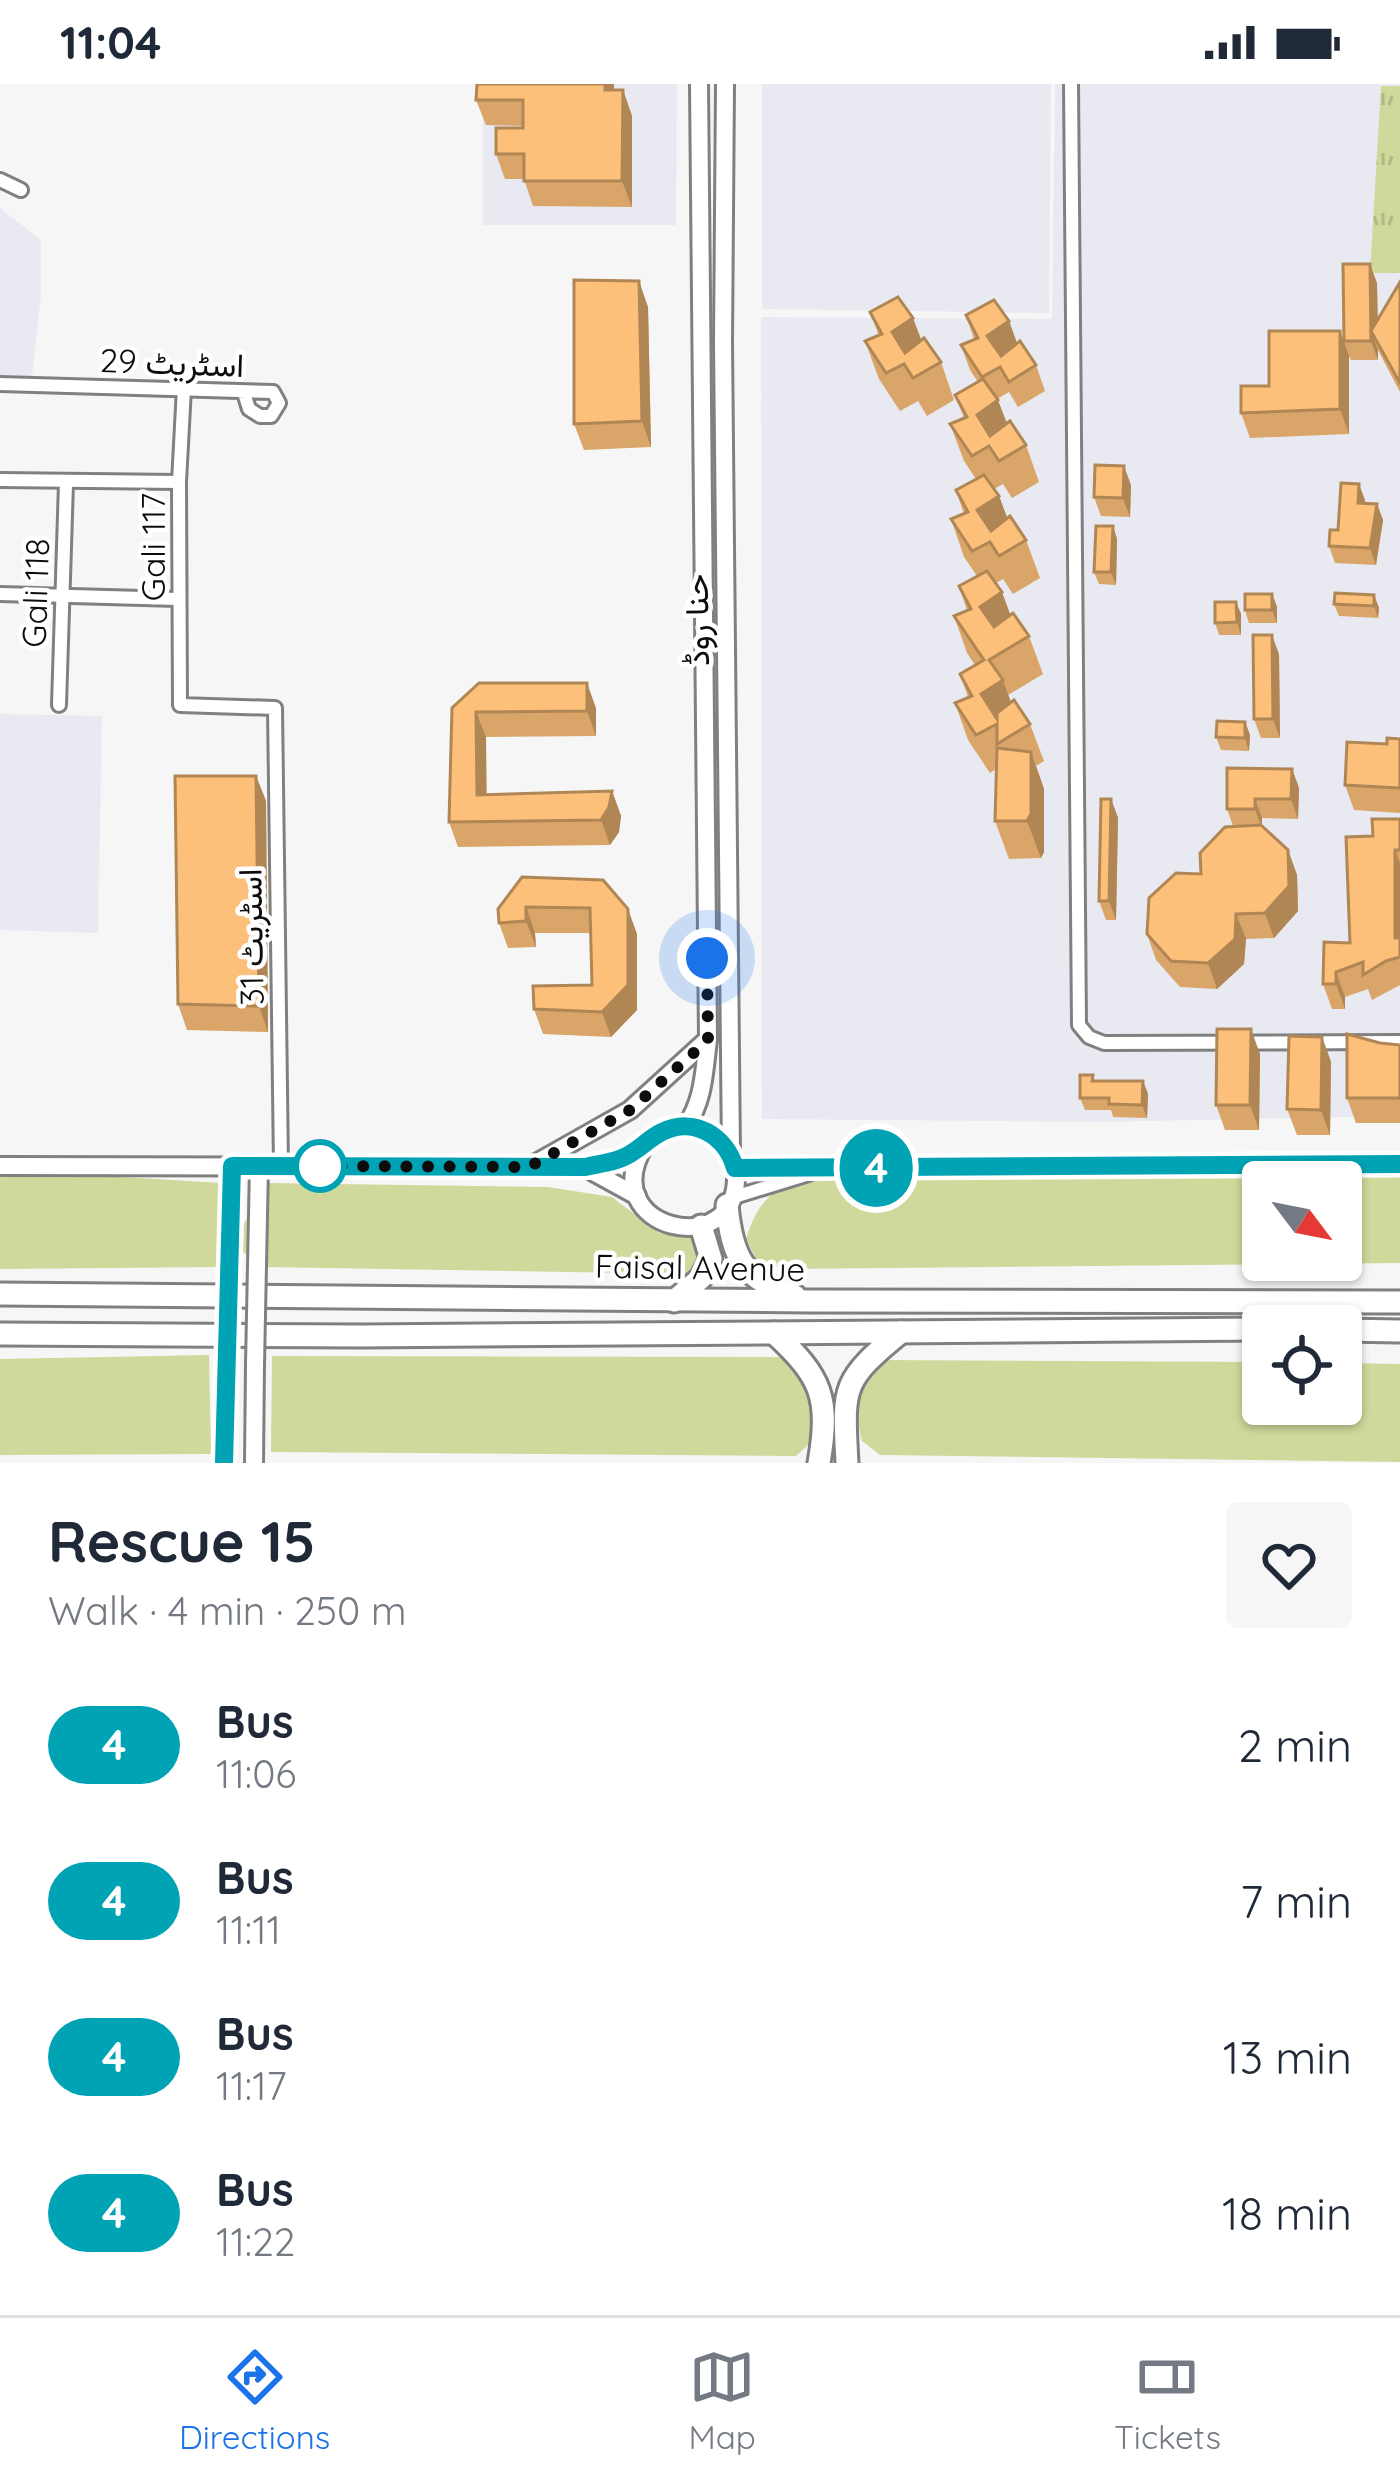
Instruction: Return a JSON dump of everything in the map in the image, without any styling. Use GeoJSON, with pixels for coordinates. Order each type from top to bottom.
{"type":"FeatureCollection","features":[{"type":"Feature","properties":{"kind":"main road"},"geometry":{"type":"LineString","coordinates":[[729,1202],[733,1251],[741,1263],[770,1287],[811,1301]]}},
{"type":"Feature","properties":{"kind":"main road"},"geometry":{"type":"LineString","coordinates":[[674,1300],[701,1278],[711,1259],[701,1226]]}},
{"type":"Feature","properties":{"kind":"main road","name":"Faisal Avenue"},"geometry":{"type":"LineString","coordinates":[[0,1294],[1400,1302]]}},
{"type":"Feature","properties":{"kind":"main road","name":"Faisal Avenue"},"geometry":{"type":"LineString","coordinates":[[0,1334],[1242,1329]]}},
{"type":"Feature","properties":{"kind":"main road"},"geometry":{"type":"LineString","coordinates":[[1362,1330],[1400,1331]]}},
{"type":"Feature","properties":{"kind":"main road"},"geometry":{"type":"LineString","coordinates":[[847,1463],[844,1406],[853,1376],[901,1332]]}},
{"type":"Feature","properties":{"kind":"main road"},"geometry":{"type":"LineString","coordinates":[[774,1333],[803,1360],[824,1397],[819,1463]]}},
{"type":"Feature","properties":{"kind":"street","name":"حنا روڈ"},"geometry":{"type":"LineString","coordinates":[[686,1126],[697,1111],[708,1040],[699,84]]}},
{"type":"Feature","properties":{"kind":"street","name":"حنا روڈ"},"geometry":{"type":"LineString","coordinates":[[725,84],[733,1162]]}},
{"type":"Feature","properties":{"kind":"street"},"geometry":{"type":"LineString","coordinates":[[1071,84],[1079,1025],[1089,1037],[1104,1043],[1400,1042]]}},
{"type":"Feature","properties":{"kind":"street"},"geometry":{"type":"LineString","coordinates":[[0,180],[21,190]]}},
{"type":"Feature","properties":{"kind":"street","name":"اسٹریٹ 29"},"geometry":{"type":"LineString","coordinates":[[0,384],[273,392],[279,404],[272,416],[260,416],[249,409],[244,393]]}},
{"type":"Feature","properties":{"kind":"street","name":"Gali 117"},"geometry":{"type":"LineString","coordinates":[[184,388],[179,482],[180,705],[275,708]]}},
{"type":"Feature","properties":{"kind":"street"},"geometry":{"type":"LineString","coordinates":[[0,480],[179,482]]}},
{"type":"Feature","properties":{"kind":"street","name":"Gali 118"},"geometry":{"type":"LineString","coordinates":[[59,705],[66,482]]}},
{"type":"Feature","properties":{"kind":"street"},"geometry":{"type":"LineString","coordinates":[[0,594],[178,599]]}},
{"type":"Feature","properties":{"kind":"street"},"geometry":{"type":"LineString","coordinates":[[704,599],[726,600]]}},
{"type":"Feature","properties":{"kind":"street","name":"اسٹریٹ 31"},"geometry":{"type":"LineString","coordinates":[[275,708],[281,1166]]}},
{"type":"Feature","properties":{"kind":"street"},"geometry":{"type":"LineString","coordinates":[[529,1167],[630,1110],[708,1040]]}},
{"type":"Feature","properties":{"kind":"street"},"geometry":{"type":"LineString","coordinates":[[0,1166],[585,1167],[625,1158],[664,1130],[686,1126],[713,1134],[733,1162],[729,1202]]}},
{"type":"Feature","properties":{"kind":"street"},"geometry":{"type":"LineString","coordinates":[[637,1196],[635,1166],[645,1144]]}},
{"type":"Feature","properties":{"kind":"street"},"geometry":{"type":"LineString","coordinates":[[733,1162],[840,1168],[1400,1164]]}},
{"type":"Feature","properties":{"kind":"street"},"geometry":{"type":"LineString","coordinates":[[224,1463],[232,1166]]}},
{"type":"Feature","properties":{"kind":"street"},"geometry":{"type":"LineString","coordinates":[[254,1463],[259,1166]]}},
{"type":"Feature","properties":{"kind":"street"},"geometry":{"type":"LineString","coordinates":[[585,1167],[637,1196],[663,1224],[682,1228],[701,1226],[729,1202],[783,1179],[840,1168]]}},
{"type":"Feature","properties":{"kind":"shaded area"},"geometry":{"type":"Polygon","coordinates":[[[483,84],[677,84],[676,225],[483,225],[483,84]]]}},
{"type":"Feature","properties":{"kind":"shaded area"},"geometry":{"type":"Polygon","coordinates":[[[762,84],[1051,84],[1049,313],[762,309],[762,84]]]}},
{"type":"Feature","properties":{"kind":"shaded area"},"geometry":{"type":"Polygon","coordinates":[[[1055,84],[1400,84],[1400,1116],[1097,1122],[762,1119],[761,317],[1052,319],[1055,84]]]}},
{"type":"Feature","properties":{"kind":"shaded area"},"geometry":{"type":"Polygon","coordinates":[[[0,208],[41,240],[32,377],[0,377],[0,208]]]}},
{"type":"Feature","properties":{"kind":"shaded area"},"geometry":{"type":"Polygon","coordinates":[[[0,714],[102,716],[98,933],[0,930],[0,714]]]}},
{"type":"Feature","properties":{"kind":"green space"},"geometry":{"type":"Polygon","coordinates":[[[1381,86],[1400,86],[1400,273],[1370,273],[1381,86]]]}},
{"type":"Feature","properties":{"kind":"green space"},"geometry":{"type":"Polygon","coordinates":[[[842,1171],[1242,1172],[1242,1265],[785,1269],[758,1263],[746,1239],[753,1221],[770,1196],[793,1183],[842,1171]]]}},
{"type":"Feature","properties":{"kind":"green space"},"geometry":{"type":"Polygon","coordinates":[[[1362,1172],[1400,1172],[1400,1263],[1362,1263],[1362,1172]]]}},
{"type":"Feature","properties":{"kind":"green space"},"geometry":{"type":"Polygon","coordinates":[[[73,1174],[222,1183],[221,1267],[0,1269],[0,1177],[73,1174]]]}},
{"type":"Feature","properties":{"kind":"green space"},"geometry":{"type":"Polygon","coordinates":[[[268,1183],[548,1187],[612,1197],[659,1233],[691,1237],[703,1252],[687,1274],[264,1267],[232,1244],[268,1183]]]}},
{"type":"Feature","properties":{"kind":"green space"},"geometry":{"type":"Polygon","coordinates":[[[209,1355],[211,1454],[0,1455],[0,1359],[209,1355]]]}},
{"type":"Feature","properties":{"kind":"green space"},"geometry":{"type":"Polygon","coordinates":[[[272,1356],[793,1357],[819,1412],[808,1445],[796,1456],[271,1452],[272,1356]]]}},
{"type":"Feature","properties":{"kind":"green space"},"geometry":{"type":"Polygon","coordinates":[[[876,1360],[1242,1362],[1242,1425],[1362,1425],[1362,1363],[1400,1364],[1400,1462],[880,1455],[862,1441],[857,1407],[863,1381],[876,1360]]]}},
{"type":"Feature","properties":{"kind":"building"},"geometry":{"type":"Polygon","coordinates":[[[477,84],[605,84],[605,90],[623,90],[622,181],[524,181],[524,154],[496,154],[496,128],[523,128],[523,100],[476,100],[477,84]]]}},
{"type":"Feature","properties":{"kind":"building"},"geometry":{"type":"Polygon","coordinates":[[[1343,264],[1370,264],[1371,341],[1344,341],[1343,264]]]}},
{"type":"Feature","properties":{"kind":"building"},"geometry":{"type":"Polygon","coordinates":[[[574,280],[639,281],[642,421],[574,424],[574,280]]]}},
{"type":"Feature","properties":{"kind":"building"},"geometry":{"type":"Polygon","coordinates":[[[1400,282],[1400,383],[1371,331],[1400,282]]]}},
{"type":"Feature","properties":{"kind":"building"},"geometry":{"type":"Polygon","coordinates":[[[898,297],[913,318],[892,332],[905,353],[924,338],[941,362],[913,378],[904,364],[886,373],[865,341],[882,334],[870,312],[898,297]]]}},
{"type":"Feature","properties":{"kind":"building"},"geometry":{"type":"Polygon","coordinates":[[[994,300],[1009,321],[987,336],[1001,356],[1020,341],[1036,365],[1009,382],[1000,367],[982,377],[961,345],[978,338],[966,315],[994,300]]]}},
{"type":"Feature","properties":{"kind":"building"},"geometry":{"type":"Polygon","coordinates":[[[1269,331],[1340,331],[1340,409],[1241,413],[1241,386],[1269,386],[1269,331]]]}},
{"type":"Feature","properties":{"kind":"building"},"geometry":{"type":"Polygon","coordinates":[[[983,379],[998,400],[977,415],[990,436],[1010,421],[1026,445],[999,461],[989,446],[972,456],[950,424],[967,417],[955,395],[983,379]]]}},
{"type":"Feature","properties":{"kind":"building"},"geometry":{"type":"Polygon","coordinates":[[[1095,465],[1124,466],[1123,498],[1094,497],[1095,465]]]}},
{"type":"Feature","properties":{"kind":"building"},"geometry":{"type":"Polygon","coordinates":[[[984,475],[999,496],[977,510],[991,531],[1010,516],[1026,540],[999,556],[990,542],[972,551],[951,519],[968,512],[956,490],[984,475]]]}},
{"type":"Feature","properties":{"kind":"building"},"geometry":{"type":"Polygon","coordinates":[[[1341,483],[1359,484],[1358,503],[1377,504],[1370,548],[1329,546],[1330,530],[1338,530],[1341,483]]]}},
{"type":"Feature","properties":{"kind":"building"},"geometry":{"type":"Polygon","coordinates":[[[1096,526],[1113,526],[1111,572],[1094,572],[1096,526]]]}},
{"type":"Feature","properties":{"kind":"building"},"geometry":{"type":"Polygon","coordinates":[[[987,571],[1002,592],[980,607],[994,627],[1013,613],[1029,636],[989,660],[1003,680],[981,694],[997,719],[997,713],[1014,700],[1030,724],[997,744],[997,724],[976,735],[955,703],[972,696],[960,674],[984,660],[954,616],[971,609],[959,586],[987,571]]]}},
{"type":"Feature","properties":{"kind":"building"},"geometry":{"type":"Polygon","coordinates":[[[1335,593],[1374,595],[1374,606],[1334,604],[1335,593]]]}},
{"type":"Feature","properties":{"kind":"building"},"geometry":{"type":"Polygon","coordinates":[[[1245,594],[1272,594],[1272,610],[1245,610],[1245,594]]]}},
{"type":"Feature","properties":{"kind":"building"},"geometry":{"type":"Polygon","coordinates":[[[1215,602],[1236,602],[1237,622],[1215,623],[1215,602]]]}},
{"type":"Feature","properties":{"kind":"building"},"geometry":{"type":"Polygon","coordinates":[[[1253,635],[1272,635],[1273,719],[1254,719],[1253,635]]]}},
{"type":"Feature","properties":{"kind":"building"},"geometry":{"type":"Polygon","coordinates":[[[479,683],[587,683],[587,711],[476,712],[477,795],[612,791],[601,820],[449,822],[452,708],[479,683]]]}},
{"type":"Feature","properties":{"kind":"building"},"geometry":{"type":"Polygon","coordinates":[[[1217,721],[1245,722],[1245,738],[1216,737],[1217,721]]]}},
{"type":"Feature","properties":{"kind":"building"},"geometry":{"type":"Polygon","coordinates":[[[1387,738],[1400,739],[1400,788],[1345,785],[1347,742],[1387,744],[1387,738]]]}},
{"type":"Feature","properties":{"kind":"building"},"geometry":{"type":"Polygon","coordinates":[[[997,748],[1031,752],[1027,821],[995,821],[997,748]]]}},
{"type":"Feature","properties":{"kind":"building"},"geometry":{"type":"Polygon","coordinates":[[[1227,768],[1292,769],[1291,799],[1255,799],[1255,809],[1227,809],[1227,768]]]}},
{"type":"Feature","properties":{"kind":"building"},"geometry":{"type":"Polygon","coordinates":[[[175,776],[256,776],[259,1006],[178,1004],[175,776]]]}},
{"type":"Feature","properties":{"kind":"building"},"geometry":{"type":"Polygon","coordinates":[[[1101,799],[1111,799],[1109,901],[1099,901],[1101,799]]]}},
{"type":"Feature","properties":{"kind":"building"},"geometry":{"type":"Polygon","coordinates":[[[1372,819],[1400,819],[1400,850],[1395,850],[1395,938],[1400,938],[1400,957],[1363,975],[1363,962],[1336,972],[1336,984],[1323,984],[1324,942],[1350,943],[1346,837],[1373,836],[1372,819]]]}},
{"type":"Feature","properties":{"kind":"building"},"geometry":{"type":"Polygon","coordinates":[[[1261,825],[1288,850],[1289,886],[1265,913],[1236,914],[1235,939],[1208,963],[1171,961],[1147,934],[1149,898],[1176,873],[1201,874],[1200,853],[1225,827],[1261,825]]]}},
{"type":"Feature","properties":{"kind":"building"},"geometry":{"type":"Polygon","coordinates":[[[522,877],[603,880],[628,909],[628,985],[602,1012],[534,1009],[533,986],[592,985],[590,908],[526,907],[526,921],[499,923],[498,909],[522,877]]]}},
{"type":"Feature","properties":{"kind":"building"},"geometry":{"type":"Polygon","coordinates":[[[1217,1029],[1251,1029],[1250,1105],[1216,1105],[1217,1029]]]}},
{"type":"Feature","properties":{"kind":"building"},"geometry":{"type":"Polygon","coordinates":[[[1347,1034],[1400,1045],[1400,1098],[1347,1098],[1347,1034]]]}},
{"type":"Feature","properties":{"kind":"building"},"geometry":{"type":"Polygon","coordinates":[[[1289,1036],[1322,1037],[1321,1110],[1287,1109],[1289,1036]]]}},
{"type":"Feature","properties":{"kind":"building"},"geometry":{"type":"Polygon","coordinates":[[[1080,1075],[1093,1075],[1092,1081],[1143,1081],[1142,1105],[1080,1098],[1080,1075]]]}},
{"type":"Feature","properties":{"kind":"bus line","name":"4"},"geometry":{"type":"LineString","coordinates":[[224,1463],[232,1166],[585,1167],[625,1158],[664,1130],[686,1126],[721,1140],[735,1168],[1400,1164]]}},
{"type":"Feature","properties":{"kind":"route"},"geometry":{"type":"LineString","coordinates":[[320,1166],[529,1167],[630,1110],[708,1040],[707,958]]}}]}
